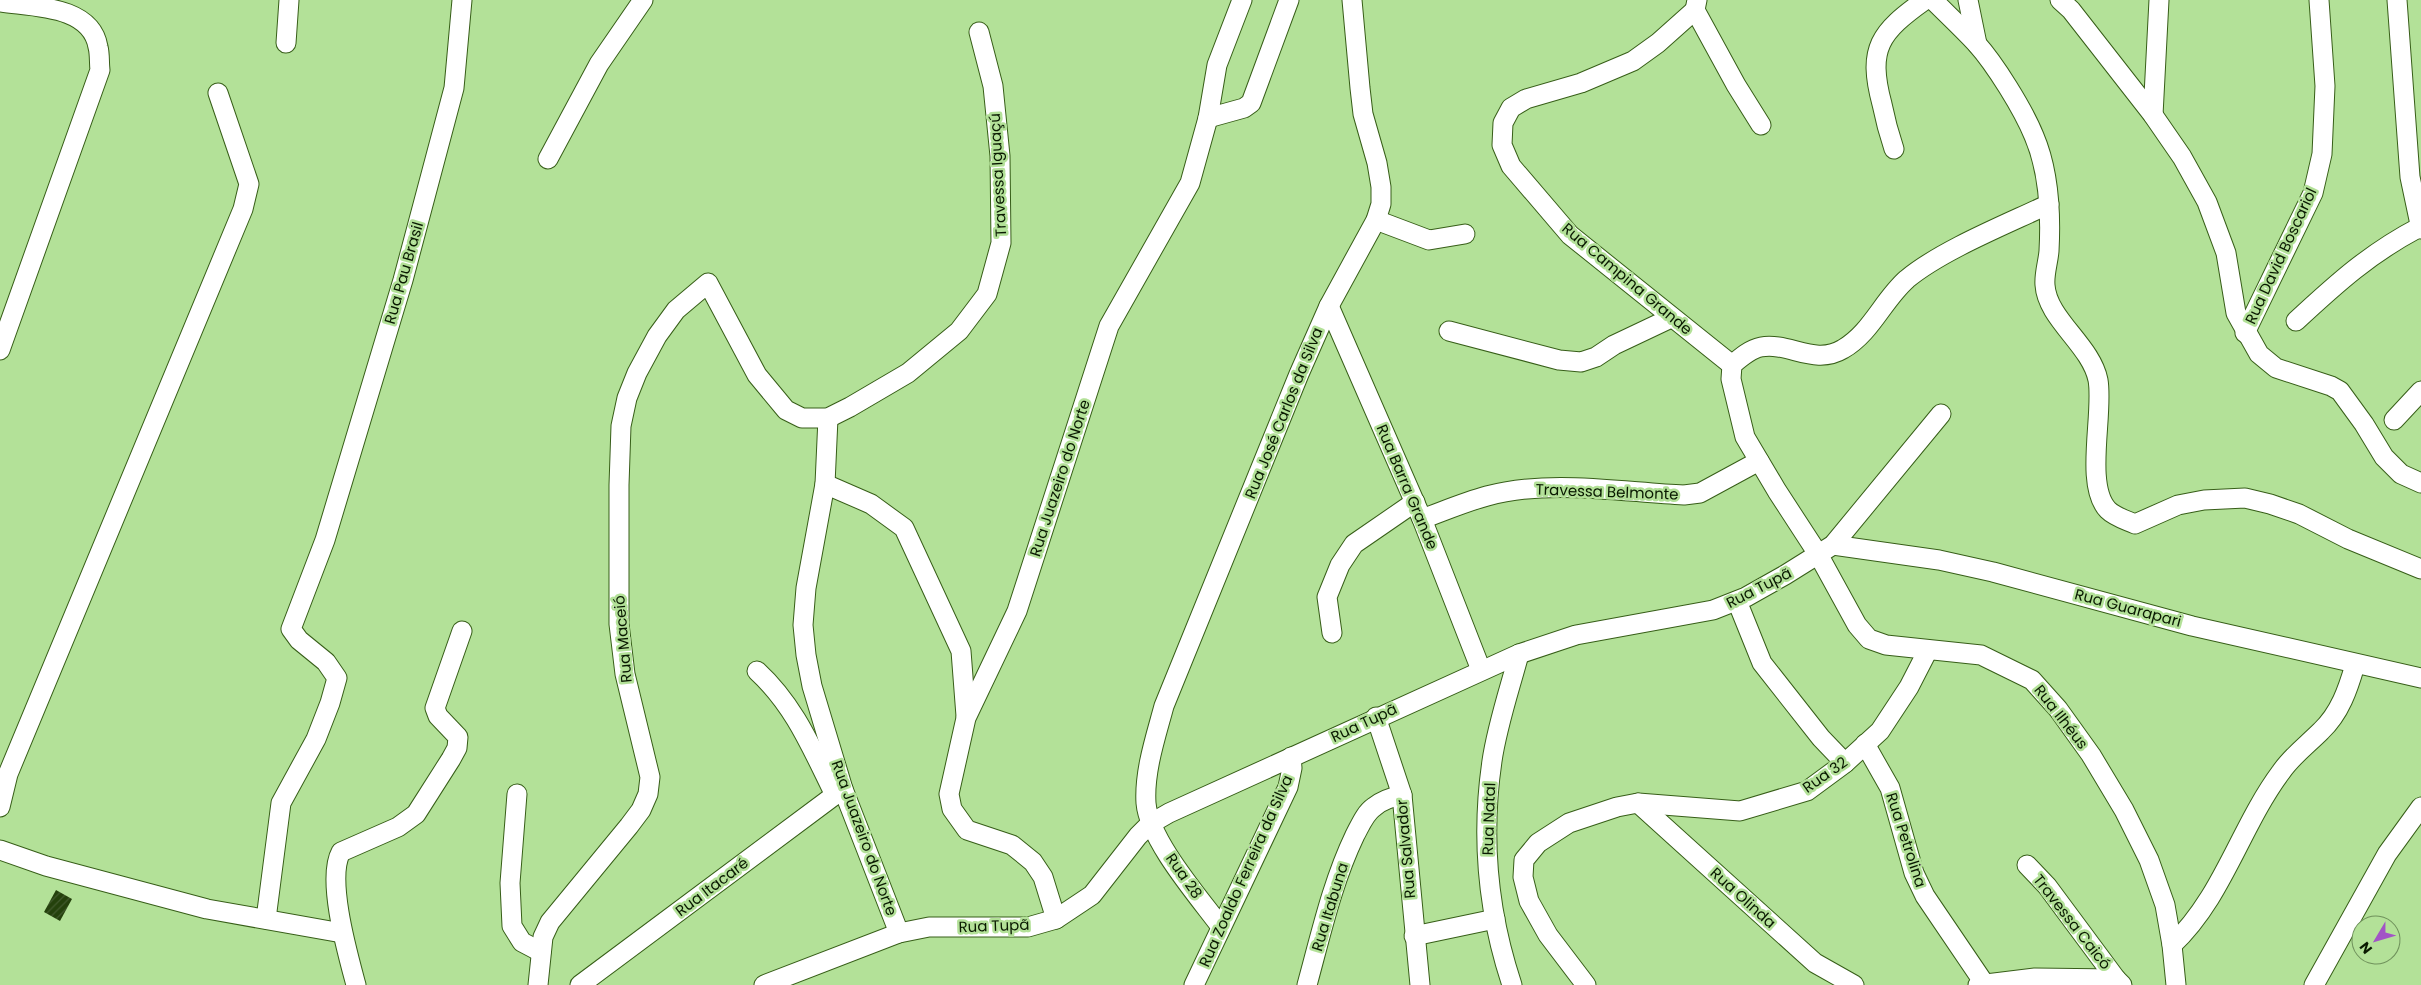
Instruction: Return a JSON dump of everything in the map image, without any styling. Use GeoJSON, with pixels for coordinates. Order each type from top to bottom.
{"type":"FeatureCollection","features":[{"type":"Feature","properties":{"kind":"street"},"geometry":{"type":"LineString","coordinates":[[286,43],[289,0]]}},
{"type":"Feature","properties":{"kind":"street","name":"Rua Pau Brasil"},"geometry":{"type":"LineString","coordinates":[[266,919],[281,803],[316,739],[330,703],[337,678],[326,662],[299,640],[291,629],[325,540],[403,280],[454,88],[462,0]]}},
{"type":"Feature","properties":{"kind":"street"},"geometry":{"type":"LineString","coordinates":[[548,158],[599,64],[643,0]]}},
{"type":"Feature","properties":{"kind":"street","name":"Rua Juazeiro do Norte"},"geometry":{"type":"LineString","coordinates":[[1056,919],[1043,877],[1033,862],[1012,845],[967,830],[952,809],[948,794],[966,718],[1017,611],[1110,326],[1190,183],[1208,118],[1217,65],[1231,22],[1242,0]]}},
{"type":"Feature","properties":{"kind":"street"},"geometry":{"type":"LineString","coordinates":[[1208,118],[1244,108],[1251,103],[1289,0]]}},
{"type":"Feature","properties":{"kind":"street","name":"Rua José Carlos da Silva"},"geometry":{"type":"LineString","coordinates":[[1150,824],[1146,804],[1146,789],[1153,746],[1164,706],[1298,374],[1329,306],[1376,220],[1381,204],[1381,187],[1363,114],[1352,0]]}},
{"type":"Feature","properties":{"kind":"street"},"geometry":{"type":"LineString","coordinates":[[1894,149],[1880,97],[1875,66],[1876,53],[1885,34],[1901,17],[1925,0]]}},
{"type":"Feature","properties":{"kind":"street"},"geometry":{"type":"LineString","coordinates":[[1933,0],[1977,44],[2014,98],[2035,137],[2049,204],[2048,252],[2044,284],[2047,297],[2086,354],[2098,380],[2096,474],[2101,500],[2108,509],[2116,516],[2135,524],[2178,505],[2204,500],[2245,498],[2299,514],[2348,539],[2421,569]]}},
{"type":"Feature","properties":{"kind":"street"},"geometry":{"type":"LineString","coordinates":[[1968,0],[1977,44]]}},
{"type":"Feature","properties":{"kind":"street"},"geometry":{"type":"LineString","coordinates":[[2060,0],[2071,10],[2153,116],[2182,157],[2207,202],[2226,253],[2236,313],[2245,333],[2259,354],[2276,368],[2331,386],[2340,391],[2364,424],[2384,457],[2401,474],[2421,483]]}},
{"type":"Feature","properties":{"kind":"street"},"geometry":{"type":"LineString","coordinates":[[2153,116],[2159,0]]}},
{"type":"Feature","properties":{"kind":"street","name":"Rua David Boscariol"},"geometry":{"type":"LineString","coordinates":[[2245,333],[2313,193],[2322,154],[2325,86],[2319,0]]}},
{"type":"Feature","properties":{"kind":"street"},"geometry":{"type":"LineString","coordinates":[[2296,320],[2342,278],[2388,244],[2421,228],[2410,177],[2397,0]]}},
{"type":"Feature","properties":{"kind":"street"},"geometry":{"type":"LineString","coordinates":[[0,2],[63,11],[87,24],[98,45],[100,70],[0,349]]}},
{"type":"Feature","properties":{"kind":"street"},"geometry":{"type":"LineString","coordinates":[[1696,5],[1736,85],[1761,125]]}},
{"type":"Feature","properties":{"kind":"street","name":"Rua Campina Grande"},"geometry":{"type":"LineString","coordinates":[[1696,5],[1658,43],[1634,61],[1581,83],[1526,99],[1511,108],[1503,123],[1502,145],[1508,159],[1530,191],[1570,235],[1671,318],[1732,365]]}},
{"type":"Feature","properties":{"kind":"street","name":"Travessa Iguaçú"},"geometry":{"type":"LineString","coordinates":[[828,418],[908,372],[959,331],[987,294],[1001,243],[1000,156],[993,86],[979,32]]}},
{"type":"Feature","properties":{"kind":"street"},"geometry":{"type":"LineString","coordinates":[[0,807],[4,773],[243,209],[249,184],[218,93]]}},
{"type":"Feature","properties":{"kind":"street"},"geometry":{"type":"LineString","coordinates":[[1732,365],[1746,354],[1761,347],[1820,356],[1832,355],[1844,349],[1859,337],[1890,296],[1908,278],[1960,247],[2049,204]]}},
{"type":"Feature","properties":{"kind":"street"},"geometry":{"type":"LineString","coordinates":[[1376,220],[1429,240],[1465,234]]}},
{"type":"Feature","properties":{"kind":"street","name":"Rua Maceió"},"geometry":{"type":"LineString","coordinates":[[538,985],[541,952],[550,922],[629,826],[641,810],[648,794],[650,778],[646,755],[629,693],[619,624],[618,485],[621,426],[627,398],[657,336],[676,310],[708,283],[757,375],[786,410],[802,418],[828,418]]}},
{"type":"Feature","properties":{"kind":"street","name":"Rua Barra Grande"},"geometry":{"type":"LineString","coordinates":[[1329,306],[1418,510],[1482,670]]}},
{"type":"Feature","properties":{"kind":"street"},"geometry":{"type":"LineString","coordinates":[[1449,331],[1558,360],[1581,362],[1596,357],[1614,345],[1671,318]]}},
{"type":"Feature","properties":{"kind":"street","name":"Rua Ilhéus"},"geometry":{"type":"LineString","coordinates":[[1732,365],[1731,379],[1745,436],[1759,461],[1826,550],[1857,625],[1869,639],[1886,645],[1981,654],[2032,680],[2058,709],[2096,763],[2124,810],[2149,860],[2165,904],[2176,985]]}},
{"type":"Feature","properties":{"kind":"street"},"geometry":{"type":"LineString","coordinates":[[2394,420],[2421,391]]}},
{"type":"Feature","properties":{"kind":"street","name":"Rua Tupã"},"geometry":{"type":"LineString","coordinates":[[764,985],[899,933],[929,927],[1028,927],[1056,919],[1092,895],[1138,836],[1150,824],[1169,813],[1376,717],[1519,654],[1576,635],[1680,618],[1713,610],[1736,601],[1785,575],[1826,550],[1941,414]]}},
{"type":"Feature","properties":{"kind":"street","name":"Rua Juazeiro do Norte"},"geometry":{"type":"LineString","coordinates":[[828,418],[825,484],[806,588],[803,625],[812,686],[839,792],[899,933]]}},
{"type":"Feature","properties":{"kind":"street","name":"Travessa Belmonte"},"geometry":{"type":"LineString","coordinates":[[1332,633],[1327,597],[1340,565],[1354,544],[1418,510],[1526,490],[1568,488],[1684,495],[1700,493],[1759,461]]}},
{"type":"Feature","properties":{"kind":"street"},"geometry":{"type":"LineString","coordinates":[[825,484],[871,504],[904,528],[961,652],[966,718]]}},
{"type":"Feature","properties":{"kind":"street","name":"Rua Guarapari"},"geometry":{"type":"LineString","coordinates":[[1826,550],[1939,560],[1993,572],[2192,626],[2421,678]]}},
{"type":"Feature","properties":{"kind":"street"},"geometry":{"type":"LineString","coordinates":[[1736,601],[1762,663],[1821,738],[1845,763]]}},
{"type":"Feature","properties":{"kind":"street"},"geometry":{"type":"LineString","coordinates":[[356,985],[342,933],[336,872],[337,859],[341,852],[398,827],[416,814],[457,748],[458,737],[438,716],[435,708],[462,631]]}},
{"type":"Feature","properties":{"kind":"street","name":"Rua 32"},"geometry":{"type":"LineString","coordinates":[[1586,985],[1548,935],[1529,901],[1523,877],[1524,860],[1538,843],[1569,823],[1617,807],[1638,803],[1740,811],[1807,791],[1845,763],[1880,731],[1909,687],[1928,650]]}},
{"type":"Feature","properties":{"kind":"street","name":"Rua Natal"},"geometry":{"type":"LineString","coordinates":[[1512,985],[1502,956],[1486,850],[1487,808],[1492,759],[1519,654]]}},
{"type":"Feature","properties":{"kind":"street"},"geometry":{"type":"LineString","coordinates":[[2172,945],[2189,928],[2211,896],[2263,799],[2281,771],[2323,730],[2337,712],[2348,688],[2355,664]]}},
{"type":"Feature","properties":{"kind":"street"},"geometry":{"type":"LineString","coordinates":[[757,671],[782,696],[839,792]]}},
{"type":"Feature","properties":{"kind":"street","name":"Rua Salvador"},"geometry":{"type":"LineString","coordinates":[[1376,717],[1402,795],[1420,985]]}},
{"type":"Feature","properties":{"kind":"street","name":"Rua Petrolina"},"geometry":{"type":"LineString","coordinates":[[1865,744],[1890,788],[1909,856],[1925,896],[1981,984]]}},
{"type":"Feature","properties":{"kind":"street","name":"Rua Zoaldo Ferreira da Silva"},"geometry":{"type":"LineString","coordinates":[[1194,985],[1288,787],[1292,768],[1291,757]]}},
{"type":"Feature","properties":{"kind":"street","name":"Rua Itacaré"},"geometry":{"type":"LineString","coordinates":[[580,985],[839,792]]}},
{"type":"Feature","properties":{"kind":"street"},"geometry":{"type":"LineString","coordinates":[[517,794],[510,883],[512,926],[522,942],[541,952]]}},
{"type":"Feature","properties":{"kind":"street","name":"Rua Itabuna"},"geometry":{"type":"LineString","coordinates":[[1307,985],[1330,897],[1357,831],[1372,808],[1387,799],[1402,795]]}},
{"type":"Feature","properties":{"kind":"street","name":"Rua Olinda"},"geometry":{"type":"LineString","coordinates":[[1638,803],[1815,963],[1854,985]]}},
{"type":"Feature","properties":{"kind":"street"},"geometry":{"type":"LineString","coordinates":[[2314,985],[2387,854],[2421,807]]}},
{"type":"Feature","properties":{"kind":"street","name":"Rua 28"},"geometry":{"type":"LineString","coordinates":[[1150,824],[1176,865],[1221,927]]}},
{"type":"Feature","properties":{"kind":"street"},"geometry":{"type":"LineString","coordinates":[[0,850],[46,866],[207,909],[342,933]]}},
{"type":"Feature","properties":{"kind":"street","name":"Travessa Caicó"},"geometry":{"type":"LineString","coordinates":[[2027,865],[2047,886],[2119,982]]}},
{"type":"Feature","properties":{"kind":"street"},"geometry":{"type":"LineString","coordinates":[[1414,936],[1495,919]]}},
{"type":"Feature","properties":{"kind":"street"},"geometry":{"type":"LineString","coordinates":[[1981,984],[2035,978],[2119,982]]}},
{"type":"Feature","properties":{"kind":"building"},"geometry":{"type":"Polygon","coordinates":[[[56,890],[72,899],[60,921],[44,912],[56,890]]]}}]}
